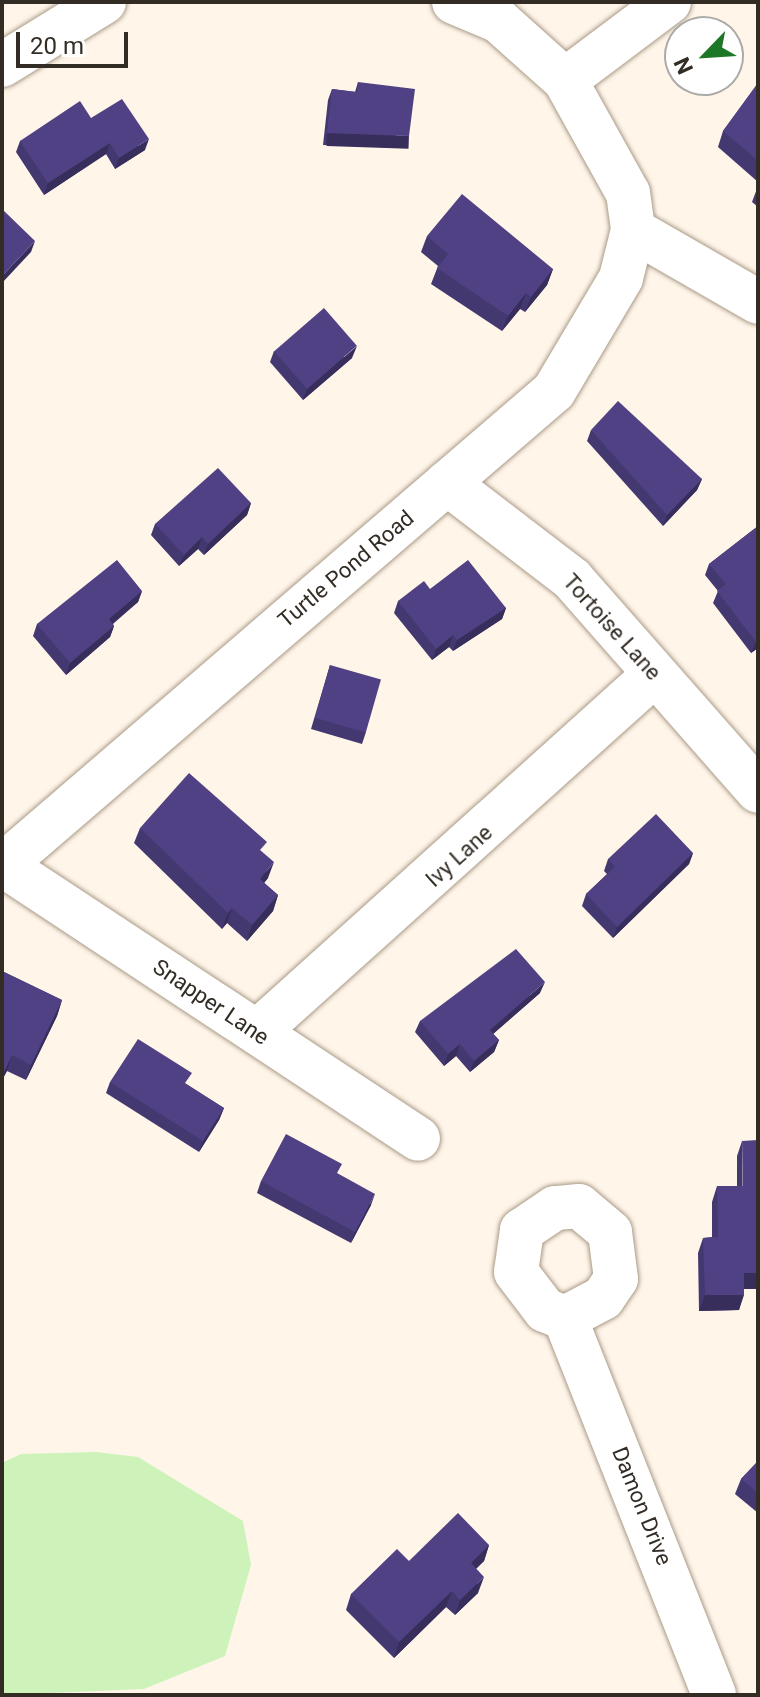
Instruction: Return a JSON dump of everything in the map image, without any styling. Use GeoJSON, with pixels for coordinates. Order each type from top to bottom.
{"type":"FeatureCollection","features":[{"type":"Feature","properties":{"kind":"street"},"geometry":{"type":"LineString","coordinates":[[2,65],[104,2]]}},
{"type":"Feature","properties":{"kind":"street"},"geometry":{"type":"LineString","coordinates":[[454,2],[499,21],[565,80],[628,193],[633,230],[758,302]]}},
{"type":"Feature","properties":{"kind":"street"},"geometry":{"type":"LineString","coordinates":[[565,80],[669,2]]}},
{"type":"Feature","properties":{"kind":"street","name":"Turtle Pond Road"},"geometry":{"type":"LineString","coordinates":[[3,866],[554,391],[621,278],[633,230]]}},
{"type":"Feature","properties":{"kind":"street","name":"Tortoise Lane"},"geometry":{"type":"LineString","coordinates":[[447,483],[572,579],[758,791]]}},
{"type":"Feature","properties":{"kind":"street","name":"Ivy Lane"},"geometry":{"type":"LineString","coordinates":[[257,1032],[655,674]]}},
{"type":"Feature","properties":{"kind":"street","name":"Snapper Lane"},"geometry":{"type":"LineString","coordinates":[[3,866],[418,1139]]}},
{"type":"Feature","properties":{"kind":"street","name":"Damon Drive"},"geometry":{"type":"LineString","coordinates":[[565,1318],[714,1695]]}},
{"type":"Feature","properties":{"kind":"green space"},"geometry":{"type":"Polygon","coordinates":[[[96,1452],[138,1457],[243,1521],[251,1565],[225,1656],[144,1689],[2,1695],[2,1463],[21,1454],[96,1452]]]}},
{"type":"Feature","properties":{"kind":"building"},"geometry":{"type":"Polygon","coordinates":[[[358,82],[415,89],[409,136],[327,133],[332,89],[357,92],[358,82]]]}},
{"type":"Feature","properties":{"kind":"building"},"geometry":{"type":"Polygon","coordinates":[[[758,83],[758,161],[723,131],[758,83]]]}},
{"type":"Feature","properties":{"kind":"building"},"geometry":{"type":"Polygon","coordinates":[[[122,99],[149,139],[119,158],[110,143],[48,183],[20,141],[80,101],[91,118],[122,99]]]}},
{"type":"Feature","properties":{"kind":"building"},"geometry":{"type":"Polygon","coordinates":[[[462,194],[553,269],[531,297],[526,293],[508,316],[437,268],[448,254],[427,236],[462,194]]]}},
{"type":"Feature","properties":{"kind":"building"},"geometry":{"type":"Polygon","coordinates":[[[2,209],[35,241],[2,276],[2,209]]]}},
{"type":"Feature","properties":{"kind":"building"},"geometry":{"type":"Polygon","coordinates":[[[324,308],[357,346],[307,389],[274,351],[324,308]]]}},
{"type":"Feature","properties":{"kind":"building"},"geometry":{"type":"Polygon","coordinates":[[[618,401],[702,479],[667,515],[591,430],[618,401]]]}},
{"type":"Feature","properties":{"kind":"building"},"geometry":{"type":"Polygon","coordinates":[[[218,468],[251,503],[208,544],[202,537],[184,555],[155,524],[218,468]]]}},
{"type":"Feature","properties":{"kind":"building"},"geometry":{"type":"Polygon","coordinates":[[[758,526],[756,642],[717,591],[726,584],[709,564],[758,526]]]}},
{"type":"Feature","properties":{"kind":"building"},"geometry":{"type":"Polygon","coordinates":[[[117,560],[142,591],[109,619],[114,626],[70,663],[37,624],[117,560]]]}},
{"type":"Feature","properties":{"kind":"building"},"geometry":{"type":"Polygon","coordinates":[[[468,560],[506,608],[457,640],[453,635],[436,649],[398,601],[424,581],[430,589],[468,560]]]}},
{"type":"Feature","properties":{"kind":"building"},"geometry":{"type":"Polygon","coordinates":[[[330,665],[381,680],[366,732],[315,718],[330,665]]]}},
{"type":"Feature","properties":{"kind":"building"},"geometry":{"type":"Polygon","coordinates":[[[189,773],[267,842],[260,850],[274,862],[260,879],[278,895],[252,925],[232,908],[228,913],[140,828],[189,773]]]}},
{"type":"Feature","properties":{"kind":"building"},"geometry":{"type":"Polygon","coordinates":[[[656,814],[693,853],[617,927],[586,894],[615,867],[608,859],[656,814]]]}},
{"type":"Feature","properties":{"kind":"building"},"geometry":{"type":"Polygon","coordinates":[[[516,949],[545,982],[490,1030],[499,1040],[474,1061],[460,1044],[448,1054],[420,1021],[516,949]]]}},
{"type":"Feature","properties":{"kind":"building"},"geometry":{"type":"Polygon","coordinates":[[[2,971],[62,1000],[31,1065],[12,1055],[5,1070],[2,1069],[2,971]]]}},
{"type":"Feature","properties":{"kind":"building"},"geometry":{"type":"Polygon","coordinates":[[[138,1039],[192,1073],[185,1083],[224,1108],[203,1141],[110,1082],[138,1039]]]}},
{"type":"Feature","properties":{"kind":"building"},"geometry":{"type":"Polygon","coordinates":[[[286,1134],[342,1164],[337,1173],[375,1194],[355,1232],[261,1181],[286,1134]]]}},
{"type":"Feature","properties":{"kind":"building"},"geometry":{"type":"Polygon","coordinates":[[[758,1140],[758,1273],[744,1273],[744,1295],[705,1295],[703,1238],[718,1237],[717,1186],[743,1186],[742,1141],[758,1140]]]}},
{"type":"Feature","properties":{"kind":"building"},"geometry":{"type":"Polygon","coordinates":[[[758,1461],[758,1493],[741,1479],[758,1461]]]}},
{"type":"Feature","properties":{"kind":"building"},"geometry":{"type":"Polygon","coordinates":[[[458,1513],[489,1545],[471,1563],[484,1577],[460,1600],[452,1591],[399,1642],[351,1594],[397,1549],[409,1561],[458,1513]]]}}]}
